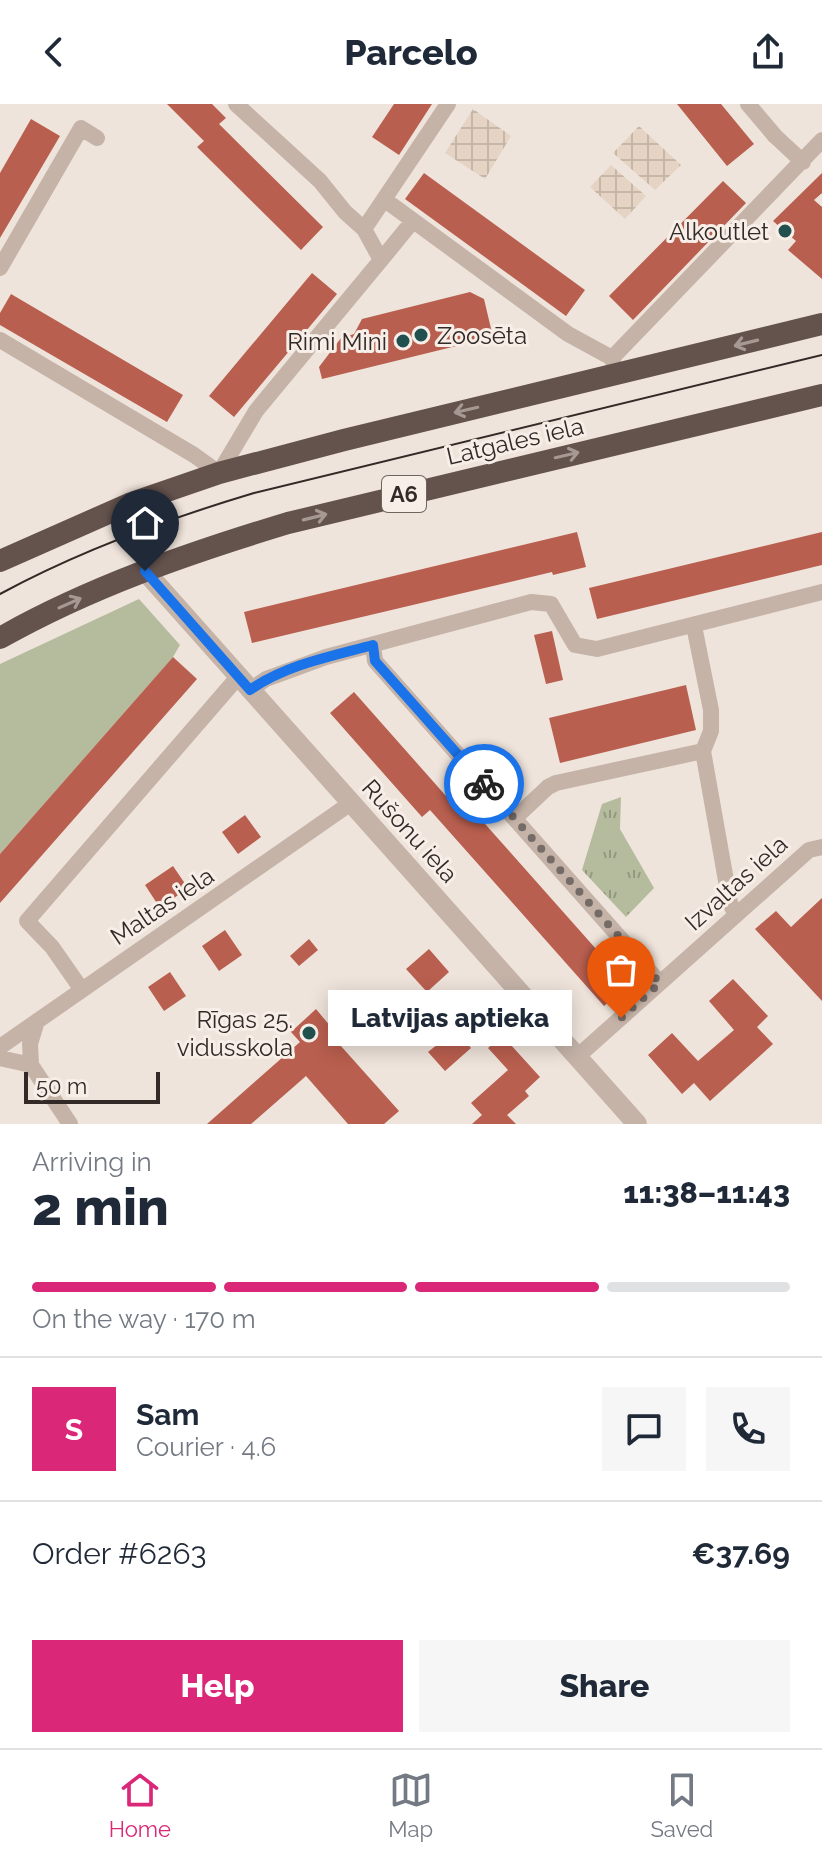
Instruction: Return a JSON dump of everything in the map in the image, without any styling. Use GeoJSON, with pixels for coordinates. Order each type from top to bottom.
{"type":"FeatureCollection","features":[{"type":"Feature","properties":{"kind":"highway","name":"Latgales iela"},"geometry":{"type":"LineString","coordinates":[[0,561],[129,504],[219,473],[614,366],[822,324]]}},
{"type":"Feature","properties":{"kind":"highway","name":"Latgales iela"},"geometry":{"type":"LineString","coordinates":[[0,638],[26,623],[145,571],[288,523],[822,395]]}},
{"type":"Feature","properties":{"kind":"street"},"geometry":{"type":"LineString","coordinates":[[236,104],[320,181],[345,212],[364,229],[381,260]]}},
{"type":"Feature","properties":{"kind":"street"},"geometry":{"type":"LineString","coordinates":[[364,229],[448,104]]}},
{"type":"Feature","properties":{"kind":"street"},"geometry":{"type":"LineString","coordinates":[[748,104],[775,136],[803,162]]}},
{"type":"Feature","properties":{"kind":"street"},"geometry":{"type":"LineString","coordinates":[[0,268],[81,128],[97,138]]}},
{"type":"Feature","properties":{"kind":"street"},"geometry":{"type":"LineString","coordinates":[[385,200],[614,366],[822,140]]}},
{"type":"Feature","properties":{"kind":"street"},"geometry":{"type":"LineString","coordinates":[[0,340],[194,455],[219,473],[256,411],[412,222]]}},
{"type":"Feature","properties":{"kind":"street","name":"Rušonu iela"},"geometry":{"type":"LineString","coordinates":[[145,571],[637,1124]]}},
{"type":"Feature","properties":{"kind":"street"},"geometry":{"type":"LineString","coordinates":[[82,990],[52,947],[27,921],[244,684],[326,657],[531,602],[551,604],[575,645],[597,649],[822,592]]}},
{"type":"Feature","properties":{"kind":"street"},"geometry":{"type":"LineString","coordinates":[[694,626],[711,710],[711,731],[703,751],[730,903],[736,915]]}},
{"type":"Feature","properties":{"kind":"street"},"geometry":{"type":"LineString","coordinates":[[373,645],[375,661],[660,983]]}},
{"type":"Feature","properties":{"kind":"street"},"geometry":{"type":"LineString","coordinates":[[515,818],[556,783],[703,751]]}},
{"type":"Feature","properties":{"kind":"street","name":"Maltas iela"},"geometry":{"type":"LineString","coordinates":[[0,1047],[351,803]]}},
{"type":"Feature","properties":{"kind":"street","name":"Izvaltas iela"},"geometry":{"type":"LineString","coordinates":[[577,1057],[809,850],[822,847]]}},
{"type":"Feature","properties":{"kind":"street"},"geometry":{"type":"LineString","coordinates":[[37,1021],[30,1044],[31,1065],[70,1124]]}},
{"type":"Feature","properties":{"kind":"street"},"geometry":{"type":"LineString","coordinates":[[0,1058],[31,1065]]}},
{"type":"Feature","properties":{"kind":"green space"},"geometry":{"type":"Polygon","coordinates":[[[139,599],[180,645],[173,657],[0,854],[0,664],[139,599]]]}},
{"type":"Feature","properties":{"kind":"green space"},"geometry":{"type":"Polygon","coordinates":[[[621,797],[620,829],[654,888],[626,917],[582,870],[602,804],[621,797]]]}},
{"type":"Feature","properties":{"kind":"shaded area"},"geometry":{"type":"Polygon","coordinates":[[[473,109],[511,136],[485,179],[445,153],[473,109]]]}},
{"type":"Feature","properties":{"kind":"shaded area"},"geometry":{"type":"Polygon","coordinates":[[[639,126],[681,165],[655,190],[613,153],[639,126]]]}},
{"type":"Feature","properties":{"kind":"shaded area"},"geometry":{"type":"Polygon","coordinates":[[[611,165],[646,196],[625,219],[590,187],[611,165]]]}},
{"type":"Feature","properties":{"kind":"building"},"geometry":{"type":"Polygon","coordinates":[[[167,104],[212,104],[226,118],[219,124],[323,227],[301,250],[197,147],[204,141],[167,104]]]}},
{"type":"Feature","properties":{"kind":"building"},"geometry":{"type":"Polygon","coordinates":[[[394,104],[432,104],[399,155],[372,137],[394,104]]]}},
{"type":"Feature","properties":{"kind":"building"},"geometry":{"type":"Polygon","coordinates":[[[677,104],[721,104],[754,144],[727,166],[677,104]]]}},
{"type":"Feature","properties":{"kind":"building"},"geometry":{"type":"Polygon","coordinates":[[[31,119],[60,136],[0,238],[0,173],[31,119]]]}},
{"type":"Feature","properties":{"kind":"building"},"geometry":{"type":"Polygon","coordinates":[[[424,173],[585,290],[566,316],[405,199],[424,173]]]}},
{"type":"Feature","properties":{"kind":"building"},"geometry":{"type":"Polygon","coordinates":[[[822,173],[822,193],[814,200],[822,207],[822,279],[788,250],[796,241],[773,221],[822,173]]]}},
{"type":"Feature","properties":{"kind":"building"},"geometry":{"type":"Polygon","coordinates":[[[723,181],[746,203],[633,320],[609,296],[723,181]]]}},
{"type":"Feature","properties":{"kind":"building"},"geometry":{"type":"Polygon","coordinates":[[[312,273],[337,294],[234,417],[209,396],[312,273]]]}},
{"type":"Feature","properties":{"kind":"building","name":"Zoosēta"},"geometry":{"type":"Polygon","coordinates":[[[470,292],[484,299],[493,337],[322,379],[319,367],[341,338],[354,334],[362,319],[470,292]]]}},
{"type":"Feature","properties":{"kind":"building"},"geometry":{"type":"Polygon","coordinates":[[[11,294],[183,395],[167,422],[0,325],[0,313],[11,294]]]}},
{"type":"Feature","properties":{"kind":"building"},"geometry":{"type":"Polygon","coordinates":[[[577,532],[586,567],[553,575],[552,572],[252,643],[244,612],[577,532]]]}},
{"type":"Feature","properties":{"kind":"building"},"geometry":{"type":"Polygon","coordinates":[[[822,532],[822,565],[597,619],[589,588],[822,532]]]}},
{"type":"Feature","properties":{"kind":"building"},"geometry":{"type":"Polygon","coordinates":[[[552,631],[563,680],[546,684],[534,635],[552,631]]]}},
{"type":"Feature","properties":{"kind":"building"},"geometry":{"type":"Polygon","coordinates":[[[173,657],[197,679],[0,903],[0,854],[173,657]]]}},
{"type":"Feature","properties":{"kind":"building"},"geometry":{"type":"Polygon","coordinates":[[[686,685],[696,730],[560,763],[549,718],[686,685]]]}},
{"type":"Feature","properties":{"kind":"building"},"geometry":{"type":"Polygon","coordinates":[[[354,692],[446,796],[454,789],[628,985],[604,1006],[430,810],[422,817],[330,713],[354,692]]]}},
{"type":"Feature","properties":{"kind":"building"},"geometry":{"type":"Polygon","coordinates":[[[245,815],[261,837],[238,854],[222,832],[245,815]]]}},
{"type":"Feature","properties":{"kind":"building"},"geometry":{"type":"Polygon","coordinates":[[[173,866],[188,888],[160,908],[145,885],[173,866]]]}},
{"type":"Feature","properties":{"kind":"building"},"geometry":{"type":"Polygon","coordinates":[[[822,898],[822,1001],[755,929],[776,911],[791,927],[822,898]]]}},
{"type":"Feature","properties":{"kind":"building"},"geometry":{"type":"Polygon","coordinates":[[[225,930],[242,955],[219,971],[202,946],[225,930]]]}},
{"type":"Feature","properties":{"kind":"building"},"geometry":{"type":"Polygon","coordinates":[[[309,939],[318,950],[299,966],[290,956],[309,939]]]}},
{"type":"Feature","properties":{"kind":"building"},"geometry":{"type":"Polygon","coordinates":[[[429,949],[449,972],[427,992],[406,969],[429,949]]]}},
{"type":"Feature","properties":{"kind":"building"},"geometry":{"type":"Polygon","coordinates":[[[170,972],[186,996],[164,1011],[148,987],[170,972]]]}},
{"type":"Feature","properties":{"kind":"building"},"geometry":{"type":"Polygon","coordinates":[[[733,979],[768,1016],[757,1027],[773,1044],[710,1101],[694,1083],[682,1094],[648,1055],[672,1033],[698,1061],[734,1030],[709,1001],[733,979]]]}},
{"type":"Feature","properties":{"kind":"building"},"geometry":{"type":"Polygon","coordinates":[[[401,1007],[412,1020],[407,1024],[411,1029],[393,1045],[378,1028],[401,1007]]]}},
{"type":"Feature","properties":{"kind":"building"},"geometry":{"type":"Polygon","coordinates":[[[316,1009],[336,1033],[332,1036],[399,1111],[384,1124],[348,1124],[306,1076],[251,1124],[207,1124],[300,1042],[291,1032],[316,1009]]]}},
{"type":"Feature","properties":{"kind":"building"},"geometry":{"type":"Polygon","coordinates":[[[458,1032],[471,1048],[445,1071],[428,1052],[458,1032]]]}},
{"type":"Feature","properties":{"kind":"building"},"geometry":{"type":"Polygon","coordinates":[[[502,1035],[540,1077],[525,1091],[529,1096],[507,1115],[516,1124],[472,1124],[482,1115],[471,1103],[508,1070],[488,1048],[502,1035]]]}},
{"type":"Feature","properties":{"kind":"tram line"},"geometry":{"type":"LineString","coordinates":[[0,594],[62,563],[125,537],[254,493],[822,355]]}},
{"type":"Feature","properties":{"kind":"way so far"},"geometry":{"type":"LineString","coordinates":[[484,784],[660,983],[621,1018]]}},
{"type":"Feature","properties":{"kind":"place","name":"Alkoutlet"},"geometry":{"type":"Point","coordinates":[785,231]}},
{"type":"Feature","properties":{"kind":"place","name":"Zoosēta"},"geometry":{"type":"Point","coordinates":[421,335]}},
{"type":"Feature","properties":{"kind":"place","name":"Rimi Mini"},"geometry":{"type":"Point","coordinates":[403,341]}},
{"type":"Feature","properties":{"kind":"place","name":"Latvijas aptieka"},"geometry":{"type":"Point","coordinates":[621,1018]}},
{"type":"Feature","properties":{"kind":"place","name":"Rīgas 25. vidusskola"},"geometry":{"type":"Point","coordinates":[309,1033]}},
{"type":"Feature","properties":{"kind":"route"},"geometry":{"type":"LineString","coordinates":[[145,571],[250,690],[266,679],[326,657],[373,645],[375,661],[484,784]]}}]}
